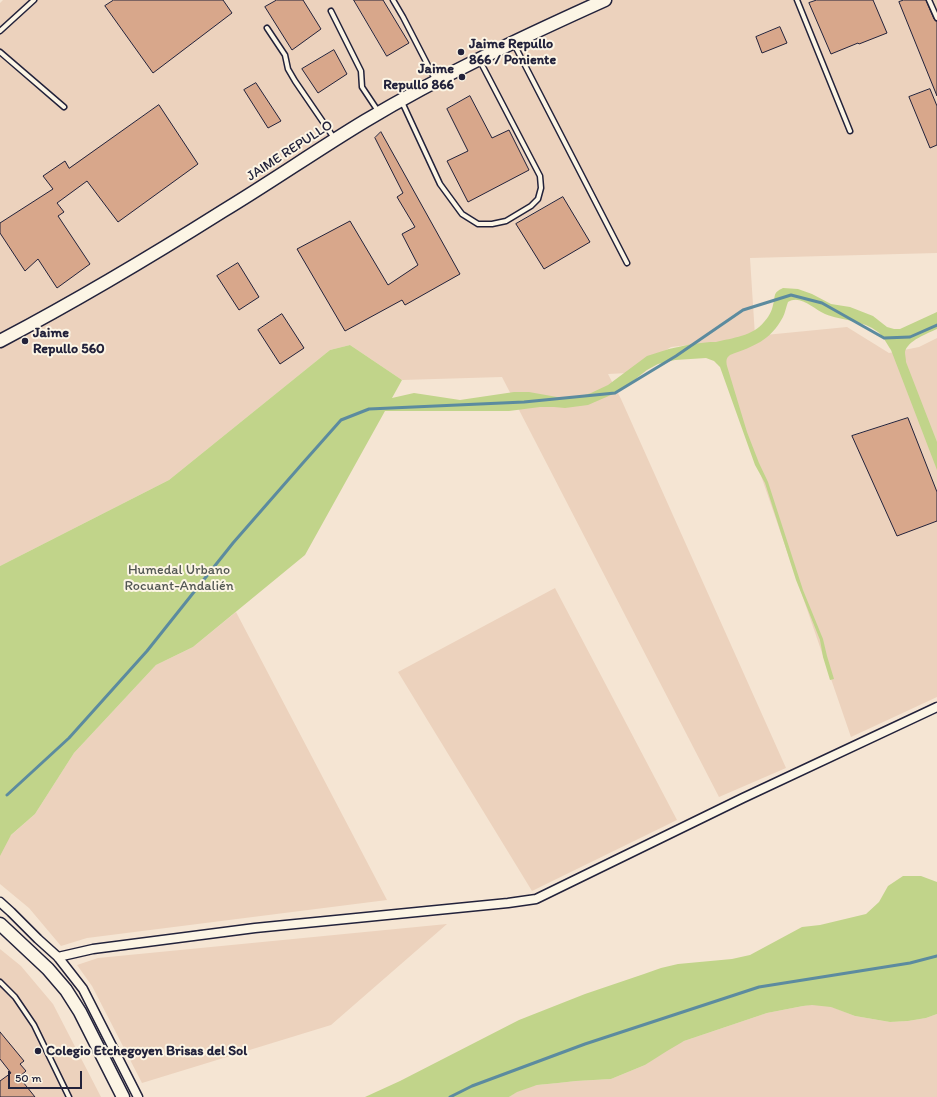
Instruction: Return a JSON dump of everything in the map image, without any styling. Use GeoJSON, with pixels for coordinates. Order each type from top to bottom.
{"type":"FeatureCollection","features":[{"type":"Feature","properties":{"kind":"street","name":"JAIME REPULLO"},"geometry":{"type":"LineString","coordinates":[[0,341],[143,260],[334,140],[402,100],[513,42],[604,0]]}},
{"type":"Feature","properties":{"kind":"street"},"geometry":{"type":"LineString","coordinates":[[58,957],[93,949],[255,928],[536,899],[743,798],[937,707]]}},
{"type":"Feature","properties":{"kind":"street"},"geometry":{"type":"LineString","coordinates":[[0,902],[58,957],[83,989],[138,1097]]}},
{"type":"Feature","properties":{"kind":"street"},"geometry":{"type":"LineString","coordinates":[[0,924],[48,969],[66,990],[80,1012],[124,1097]]}},
{"type":"Feature","properties":{"kind":"lane"},"geometry":{"type":"LineString","coordinates":[[0,30],[34,0]]}},
{"type":"Feature","properties":{"kind":"lane"},"geometry":{"type":"LineString","coordinates":[[393,0],[436,81]]}},
{"type":"Feature","properties":{"kind":"lane"},"geometry":{"type":"LineString","coordinates":[[798,0],[850,131]]}},
{"type":"Feature","properties":{"kind":"lane"},"geometry":{"type":"LineString","coordinates":[[929,0],[937,18]]}},
{"type":"Feature","properties":{"kind":"lane"},"geometry":{"type":"LineString","coordinates":[[331,11],[361,71],[362,87],[379,113]]}},
{"type":"Feature","properties":{"kind":"lane"},"geometry":{"type":"LineString","coordinates":[[267,28],[285,55],[288,69],[294,81],[334,140]]}},
{"type":"Feature","properties":{"kind":"lane"},"geometry":{"type":"LineString","coordinates":[[513,42],[628,263]]}},
{"type":"Feature","properties":{"kind":"lane"},"geometry":{"type":"LineString","coordinates":[[0,52],[64,107]]}},
{"type":"Feature","properties":{"kind":"lane"},"geometry":{"type":"LineString","coordinates":[[402,100],[440,184],[462,214],[478,224],[492,224],[506,221],[531,206],[538,199],[541,188],[540,176],[479,59]]}},
{"type":"Feature","properties":{"kind":"lane"},"geometry":{"type":"LineString","coordinates":[[0,982],[15,997],[34,1025],[69,1097]]}},
{"type":"Feature","properties":{"kind":"shaded area"},"geometry":{"type":"Polygon","coordinates":[[[3,0],[937,0],[937,253],[750,258],[755,336],[847,327],[889,353],[919,347],[937,338],[937,697],[851,737],[715,342],[671,347],[628,373],[608,374],[621,399],[786,768],[719,797],[502,377],[402,380],[350,345],[330,350],[169,480],[0,566],[0,3],[3,0]]]}},
{"type":"Feature","properties":{"kind":"shaded area"},"geometry":{"type":"Polygon","coordinates":[[[555,588],[677,820],[532,891],[398,672],[555,588]]]}},
{"type":"Feature","properties":{"kind":"shaded area"},"geometry":{"type":"Polygon","coordinates":[[[236,612],[387,900],[87,938],[61,946],[29,908],[0,884],[0,845],[35,814],[74,753],[156,665],[193,647],[236,612]]]}},
{"type":"Feature","properties":{"kind":"shaded area"},"geometry":{"type":"Polygon","coordinates":[[[447,924],[331,1025],[142,1083],[92,986],[77,965],[98,958],[447,924]]]}},
{"type":"Feature","properties":{"kind":"shaded area","name":"Colegio Etchegoyen Brisas del Sol"},"geometry":{"type":"Polygon","coordinates":[[[0,949],[21,966],[53,1004],[101,1097],[0,1097],[0,949]]]}},
{"type":"Feature","properties":{"kind":"shaded area"},"geometry":{"type":"Polygon","coordinates":[[[822,1003],[855,1016],[890,1022],[926,1018],[937,1014],[937,1097],[509,1097],[520,1089],[537,1085],[611,1079],[645,1065],[675,1044],[767,1013],[822,1003]]]}},
{"type":"Feature","properties":{"kind":"green space","name":"Humedal Urbano Rocuant-Andalién"},"geometry":{"type":"Polygon","coordinates":[[[783,288],[798,289],[812,294],[831,304],[850,307],[873,316],[887,327],[894,329],[900,329],[937,312],[937,329],[914,341],[905,352],[906,362],[937,442],[937,470],[891,350],[882,336],[872,328],[825,314],[807,303],[793,300],[788,302],[783,317],[773,332],[761,342],[730,355],[726,363],[747,432],[768,482],[803,590],[823,639],[834,679],[830,680],[823,657],[820,640],[796,580],[765,483],[755,465],[720,367],[714,361],[706,358],[675,360],[658,364],[647,370],[624,388],[588,405],[565,408],[540,407],[509,411],[385,411],[305,555],[193,647],[156,665],[74,753],[35,814],[11,835],[0,856],[0,566],[169,480],[330,350],[350,345],[402,380],[392,398],[414,393],[460,400],[514,392],[529,392],[557,397],[578,397],[608,385],[647,356],[692,344],[716,342],[735,338],[754,330],[759,327],[770,314],[776,293],[783,288]]]}},
{"type":"Feature","properties":{"kind":"green space"},"geometry":{"type":"Polygon","coordinates":[[[903,876],[921,876],[937,882],[937,1014],[926,1018],[890,1022],[855,1016],[831,1007],[812,1005],[803,1006],[767,1013],[684,1041],[645,1065],[611,1079],[537,1085],[517,1092],[509,1097],[365,1097],[400,1081],[519,1020],[585,994],[661,968],[678,964],[732,959],[750,955],[802,927],[820,925],[866,914],[879,902],[888,886],[903,876]]]}},
{"type":"Feature","properties":{"kind":"building"},"geometry":{"type":"Polygon","coordinates":[[[114,0],[223,0],[232,13],[153,73],[105,6],[114,0]]]}},
{"type":"Feature","properties":{"kind":"building"},"geometry":{"type":"Polygon","coordinates":[[[277,0],[303,0],[321,29],[292,50],[265,7],[277,0]]]}},
{"type":"Feature","properties":{"kind":"building"},"geometry":{"type":"Polygon","coordinates":[[[354,0],[383,0],[409,43],[387,56],[354,0]]]}},
{"type":"Feature","properties":{"kind":"building"},"geometry":{"type":"Polygon","coordinates":[[[817,0],[873,0],[887,33],[831,54],[809,3],[817,0]]]}},
{"type":"Feature","properties":{"kind":"building"},"geometry":{"type":"Polygon","coordinates":[[[904,0],[926,0],[934,19],[937,21],[937,96],[899,2],[904,0]]]}},
{"type":"Feature","properties":{"kind":"building"},"geometry":{"type":"Polygon","coordinates":[[[780,27],[787,43],[762,53],[756,37],[780,27]]]}},
{"type":"Feature","properties":{"kind":"building"},"geometry":{"type":"Polygon","coordinates":[[[334,50],[347,74],[318,93],[302,69],[334,50]]]}},
{"type":"Feature","properties":{"kind":"building"},"geometry":{"type":"Polygon","coordinates":[[[256,83],[281,121],[268,128],[244,90],[256,83]]]}},
{"type":"Feature","properties":{"kind":"building"},"geometry":{"type":"Polygon","coordinates":[[[930,89],[937,106],[937,145],[930,148],[909,97],[930,89]]]}},
{"type":"Feature","properties":{"kind":"building"},"geometry":{"type":"Polygon","coordinates":[[[470,96],[492,138],[509,130],[529,170],[468,202],[447,161],[468,151],[447,109],[470,96]]]}},
{"type":"Feature","properties":{"kind":"building"},"geometry":{"type":"Polygon","coordinates":[[[159,105],[198,164],[118,222],[87,181],[57,203],[64,212],[58,216],[90,264],[57,288],[38,259],[25,271],[0,233],[0,223],[53,189],[43,176],[65,161],[69,168],[159,105]]]}},
{"type":"Feature","properties":{"kind":"building"},"geometry":{"type":"Polygon","coordinates":[[[381,132],[460,274],[405,305],[402,300],[345,331],[297,249],[350,221],[388,285],[418,265],[402,234],[415,227],[397,197],[403,193],[375,138],[381,132]]]}},
{"type":"Feature","properties":{"kind":"building"},"geometry":{"type":"Polygon","coordinates":[[[563,197],[590,242],[544,269],[516,224],[563,197]]]}},
{"type":"Feature","properties":{"kind":"building"},"geometry":{"type":"Polygon","coordinates":[[[238,263],[259,297],[239,310],[217,276],[238,263]]]}},
{"type":"Feature","properties":{"kind":"building"},"geometry":{"type":"Polygon","coordinates":[[[282,314],[304,348],[280,364],[258,330],[282,314]]]}},
{"type":"Feature","properties":{"kind":"building"},"geometry":{"type":"Polygon","coordinates":[[[908,418],[937,492],[937,521],[897,536],[852,436],[908,418]]]}},
{"type":"Feature","properties":{"kind":"building"},"geometry":{"type":"Polygon","coordinates":[[[0,1032],[24,1061],[20,1064],[26,1071],[19,1077],[35,1097],[0,1097],[0,1081],[11,1073],[0,1059],[0,1032]]]}},
{"type":"Feature","properties":{"kind":"waterway"},"geometry":{"type":"LineString","coordinates":[[7,795],[69,738],[147,651],[233,543],[341,420],[369,409],[524,402],[615,393],[676,356],[743,310],[791,295],[822,303],[884,338],[910,337],[937,325]]}},
{"type":"Feature","properties":{"kind":"waterway"},"geometry":{"type":"LineString","coordinates":[[450,1097],[472,1086],[585,1044],[759,987],[910,963],[937,956]]}},
{"type":"Feature","properties":{"kind":"place","name":"Jaime Repullo 866 / Poniente"},"geometry":{"type":"Point","coordinates":[461,52]}},
{"type":"Feature","properties":{"kind":"place","name":"Jaime Repullo 866"},"geometry":{"type":"Point","coordinates":[462,77]}},
{"type":"Feature","properties":{"kind":"place","name":"Jaime Repullo 560"},"geometry":{"type":"Point","coordinates":[25,341]}},
{"type":"Feature","properties":{"kind":"place","name":"Colegio Etchegoyen Brisas del Sol"},"geometry":{"type":"Point","coordinates":[38,1051]}}]}
